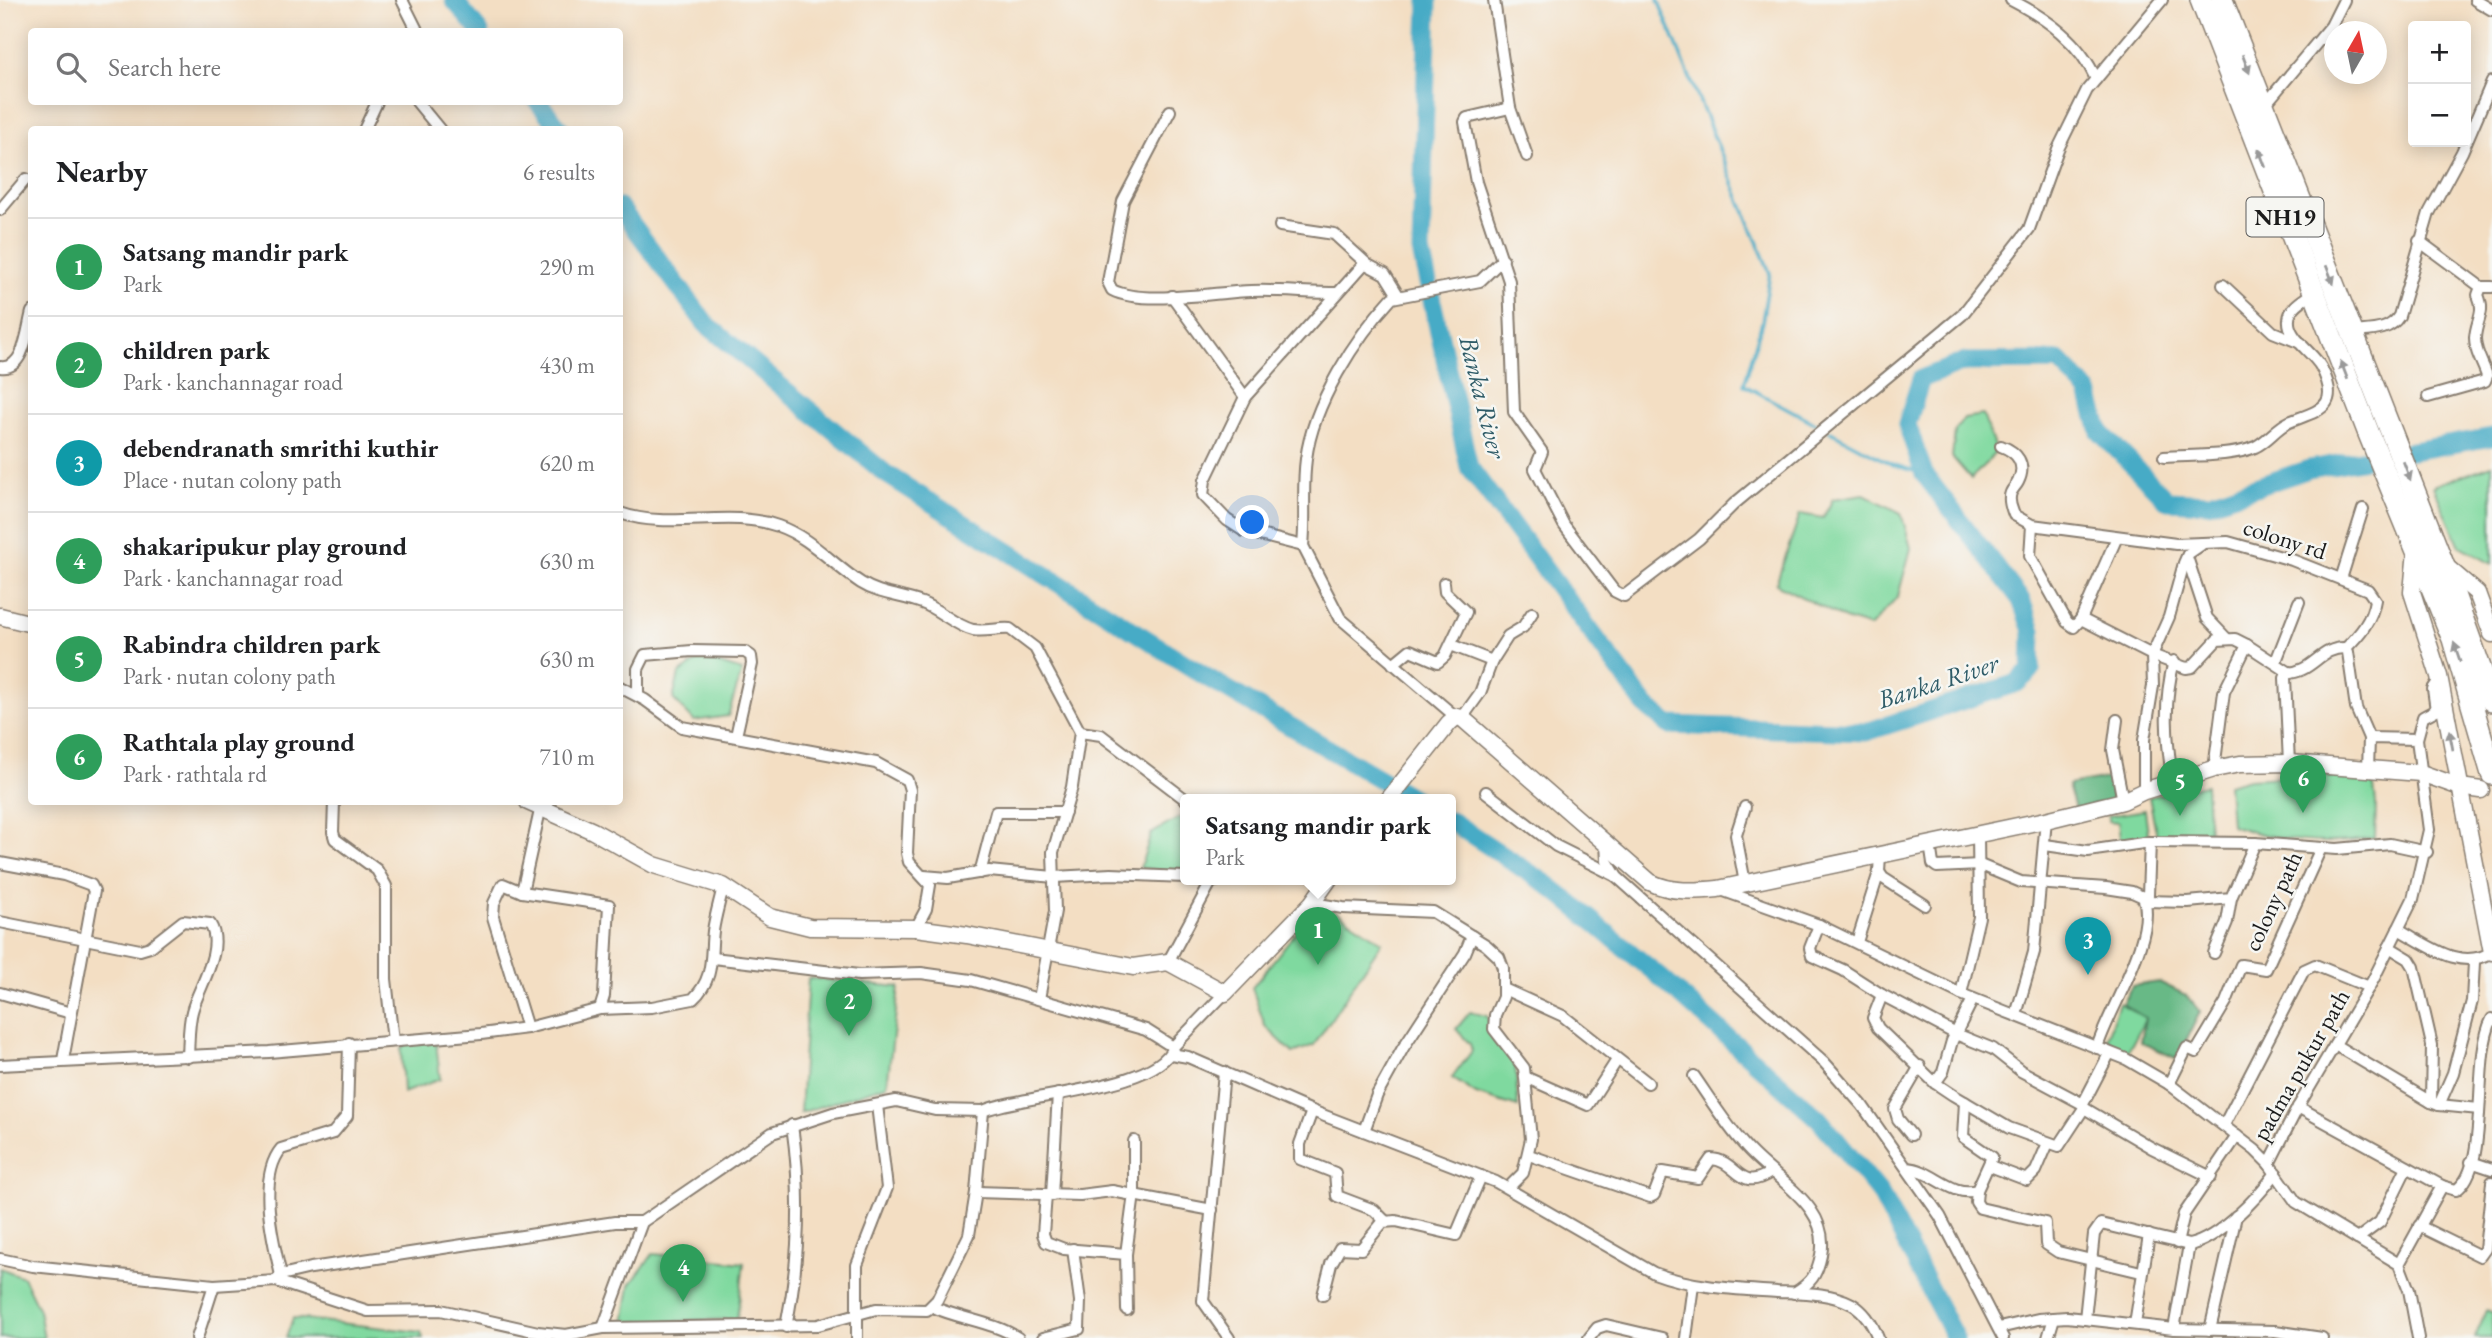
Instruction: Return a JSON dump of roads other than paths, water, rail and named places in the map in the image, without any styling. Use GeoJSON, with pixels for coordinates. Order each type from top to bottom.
{"type":"FeatureCollection","features":[{"type":"Feature","properties":{"kind":"highway","name":"NH19"},"geometry":{"type":"LineString","coordinates":[[2201,0],[2369,434],[2415,521],[2443,564],[2492,701]]}},
{"type":"Feature","properties":{"kind":"highway","name":"NH19"},"geometry":{"type":"LineString","coordinates":[[2222,0],[2389,425],[2415,521],[2416,549],[2461,663],[2487,782]]}},
{"type":"Feature","properties":{"kind":"main road"},"geometry":{"type":"LineString","coordinates":[[2416,549],[2412,592],[2439,680],[2492,952]]}},
{"type":"Feature","properties":{"kind":"main road"},"geometry":{"type":"LineString","coordinates":[[2443,564],[2477,593],[2492,634]]}},
{"type":"Feature","properties":{"kind":"main road"},"geometry":{"type":"LineString","coordinates":[[0,616],[28,623]]}},
{"type":"Feature","properties":{"kind":"main road"},"geometry":{"type":"LineString","coordinates":[[1393,794],[1459,718],[1660,887],[1718,889],[2046,820],[2123,801],[2144,791],[2214,769],[2289,763],[2421,773],[2460,788],[2487,782]]}},
{"type":"Feature","properties":{"kind":"main road"},"geometry":{"type":"LineString","coordinates":[[536,805],[654,865],[723,886],[770,917],[810,927],[915,928],[967,935],[1133,967],[1168,962],[1225,993],[1312,903],[1325,885]]}},
{"type":"Feature","properties":{"kind":"street"},"geometry":{"type":"LineString","coordinates":[[402,0],[416,28]]}},
{"type":"Feature","properties":{"kind":"street"},"geometry":{"type":"LineString","coordinates":[[1494,0],[1510,108],[1527,156]]}},
{"type":"Feature","properties":{"kind":"street"},"geometry":{"type":"LineString","coordinates":[[2011,0],[2059,30],[2088,61],[2096,79]]}},
{"type":"Feature","properties":{"kind":"street"},"geometry":{"type":"LineString","coordinates":[[1510,108],[1466,118],[1465,122],[1476,182],[1503,259],[1511,297],[1514,412],[1542,452],[1535,469],[1555,510],[1619,595],[1630,594],[1699,539],[1734,504],[1941,334],[1970,306],[2029,229],[2072,118],[2096,79],[2162,0]]}},
{"type":"Feature","properties":{"kind":"street"},"geometry":{"type":"LineString","coordinates":[[2263,107],[2331,26],[2344,0]]}},
{"type":"Feature","properties":{"kind":"street"},"geometry":{"type":"LineString","coordinates":[[2475,0],[2492,10]]}},
{"type":"Feature","properties":{"kind":"street"},"geometry":{"type":"LineString","coordinates":[[2352,332],[2394,324],[2399,316],[2429,213],[2462,152],[2492,82]]}},
{"type":"Feature","properties":{"kind":"street"},"geometry":{"type":"LineString","coordinates":[[366,126],[376,105]]}},
{"type":"Feature","properties":{"kind":"street"},"geometry":{"type":"LineString","coordinates":[[419,105],[437,126]]}},
{"type":"Feature","properties":{"kind":"street"},"geometry":{"type":"LineString","coordinates":[[1170,111],[1123,201],[1108,282],[1112,290],[1121,295],[1172,296],[1250,291],[1337,293]]}},
{"type":"Feature","properties":{"kind":"street"},"geometry":{"type":"LineString","coordinates":[[0,210],[26,179]]}},
{"type":"Feature","properties":{"kind":"street"},"geometry":{"type":"LineString","coordinates":[[1280,226],[1334,234],[1365,263],[1385,274],[1399,292]]}},
{"type":"Feature","properties":{"kind":"street"},"geometry":{"type":"LineString","coordinates":[[2419,242],[2487,287],[2478,295],[2483,308],[2475,337],[2476,349],[2487,376],[2485,381],[2428,397]]}},
{"type":"Feature","properties":{"kind":"street"},"geometry":{"type":"LineString","coordinates":[[1503,259],[1480,281],[1399,292],[1386,304],[1353,348],[1317,421],[1306,458],[1303,546],[1340,618],[1459,718],[1480,693],[1492,661],[1508,636],[1523,627],[1532,613]]}},
{"type":"Feature","properties":{"kind":"street"},"geometry":{"type":"LineString","coordinates":[[1303,546],[1259,536],[1237,527],[1203,495],[1205,480],[1245,397],[1365,263]]}},
{"type":"Feature","properties":{"kind":"street"},"geometry":{"type":"LineString","coordinates":[[2223,285],[2273,332],[2301,343]]}},
{"type":"Feature","properties":{"kind":"street"},"geometry":{"type":"LineString","coordinates":[[2164,457],[2256,447],[2288,423],[2322,410],[2326,404],[2327,383],[2320,367],[2291,330],[2291,312],[2314,292]]}},
{"type":"Feature","properties":{"kind":"street"},"geometry":{"type":"LineString","coordinates":[[1172,296],[1245,397]]}},
{"type":"Feature","properties":{"kind":"street"},"geometry":{"type":"LineString","coordinates":[[0,367],[16,362],[28,330]]}},
{"type":"Feature","properties":{"kind":"street"},"geometry":{"type":"LineString","coordinates":[[2001,446],[2018,455],[2020,480],[2011,492],[2010,503],[2014,515],[2032,525],[2030,556],[2071,626],[2074,627],[2081,619],[2117,537]]}},
{"type":"Feature","properties":{"kind":"street"},"geometry":{"type":"LineString","coordinates":[[2341,579],[2363,509]]}},
{"type":"Feature","properties":{"kind":"street"},"geometry":{"type":"LineString","coordinates":[[623,514],[658,521],[755,522],[778,526],[796,533],[862,583],[880,592],[918,602],[961,626],[976,631],[1001,628],[1018,632],[1035,648],[1080,732],[1072,787],[1053,852],[1055,911],[1039,999]]}},
{"type":"Feature","properties":{"kind":"street","name":"colony rd"},"geometry":{"type":"LineString","coordinates":[[2032,525],[2117,537],[2201,545],[2216,541],[2246,546],[2341,579],[2368,590],[2375,600],[2365,626],[2346,648]]}},
{"type":"Feature","properties":{"kind":"street"},"geometry":{"type":"LineString","coordinates":[[2144,791],[2144,740],[2152,685],[2152,655],[2169,617],[2187,557],[2201,545]]}},
{"type":"Feature","properties":{"kind":"street"},"geometry":{"type":"LineString","coordinates":[[2187,557],[2207,618],[2226,638],[2247,645],[2276,661],[2290,673]]}},
{"type":"Feature","properties":{"kind":"street"},"geometry":{"type":"LineString","coordinates":[[1393,664],[1410,650],[1438,662],[1451,645],[1466,612],[1446,592],[1444,583]]}},
{"type":"Feature","properties":{"kind":"street"},"geometry":{"type":"LineString","coordinates":[[2276,661],[2299,602]]}},
{"type":"Feature","properties":{"kind":"street"},"geometry":{"type":"LineString","coordinates":[[2081,619],[2152,655],[2174,661],[2186,668],[2192,667],[2217,640],[2226,638]]}},
{"type":"Feature","properties":{"kind":"street"},"geometry":{"type":"LineString","coordinates":[[1451,645],[1492,661]]}},
{"type":"Feature","properties":{"kind":"street"},"geometry":{"type":"LineString","coordinates":[[2214,769],[2224,692],[2247,645]]}},
{"type":"Feature","properties":{"kind":"street"},"geometry":{"type":"LineString","coordinates":[[2289,763],[2284,681],[2290,673],[2305,670],[2326,652],[2346,648],[2356,708],[2369,738],[2368,770]]}},
{"type":"Feature","properties":{"kind":"street"},"geometry":{"type":"LineString","coordinates":[[638,696],[638,669],[645,655],[692,651],[745,652],[751,656],[752,664],[736,736]]}},
{"type":"Feature","properties":{"kind":"street"},"geometry":{"type":"LineString","coordinates":[[2173,782],[2165,724],[2168,683],[2174,661]]}},
{"type":"Feature","properties":{"kind":"street"},"geometry":{"type":"LineString","coordinates":[[2369,738],[2417,739],[2423,716],[2436,710],[2433,689],[2439,680]]}},
{"type":"Feature","properties":{"kind":"street"},"geometry":{"type":"LineString","coordinates":[[623,688],[681,727],[876,763],[907,780],[910,790],[907,853],[909,862],[924,876],[930,894],[915,928]]}},
{"type":"Feature","properties":{"kind":"street"},"geometry":{"type":"LineString","coordinates":[[2117,720],[2113,750],[2123,801]]}},
{"type":"Feature","properties":{"kind":"street"},"geometry":{"type":"LineString","coordinates":[[1080,732],[1101,735],[1180,795]]}},
{"type":"Feature","properties":{"kind":"street","name":"padma pukur path"},"geometry":{"type":"LineString","coordinates":[[2183,1244],[2236,1216],[2255,1201],[2273,1168],[2298,1107],[2369,987],[2413,899],[2427,852],[2429,830],[2417,739]]}},
{"type":"Feature","properties":{"kind":"street"},"geometry":{"type":"LineString","coordinates":[[1486,792],[1556,846],[1617,877],[1824,1062],[1862,1105],[1940,1216],[2001,1333],[2054,1318],[2174,1329],[2275,1331],[2322,1338]]}},
{"type":"Feature","properties":{"kind":"street"},"geometry":{"type":"LineString","coordinates":[[334,805],[332,832],[335,839],[377,870],[386,886],[386,979],[393,1041]]}},
{"type":"Feature","properties":{"kind":"street"},"geometry":{"type":"LineString","coordinates":[[522,892],[534,805]]}},
{"type":"Feature","properties":{"kind":"street"},"geometry":{"type":"LineString","coordinates":[[1745,807],[1736,835],[1745,884]]}},
{"type":"Feature","properties":{"kind":"street"},"geometry":{"type":"LineString","coordinates":[[980,873],[996,812],[1065,812]]}},
{"type":"Feature","properties":{"kind":"street"},"geometry":{"type":"LineString","coordinates":[[2016,1015],[2034,952],[2046,820]]}},
{"type":"Feature","properties":{"kind":"street"},"geometry":{"type":"LineString","coordinates":[[1961,995],[1979,917],[1978,834]]}},
{"type":"Feature","properties":{"kind":"street"},"geometry":{"type":"LineString","coordinates":[[2045,845],[2088,851],[2150,842],[2255,843],[2321,848],[2390,844],[2427,852]]}},
{"type":"Feature","properties":{"kind":"street"},"geometry":{"type":"LineString","coordinates":[[2098,1045],[2134,965],[2144,899],[2150,888],[2150,842]]}},
{"type":"Feature","properties":{"kind":"street"},"geometry":{"type":"LineString","coordinates":[[1606,843],[1607,861],[1617,877]]}},
{"type":"Feature","properties":{"kind":"street"},"geometry":{"type":"LineString","coordinates":[[2214,953],[2227,922],[2231,898],[2255,843]]}},
{"type":"Feature","properties":{"kind":"street"},"geometry":{"type":"LineString","coordinates":[[1930,844],[1933,864],[1937,867],[1980,865],[2017,881],[2106,888],[2132,892],[2144,899],[2188,902],[2231,898]]}},
{"type":"Feature","properties":{"kind":"street","name":"colony path"},"geometry":{"type":"LineString","coordinates":[[2169,1084],[2187,1048],[2196,1052],[2226,1002],[2241,965],[2266,969],[2321,848]]}},
{"type":"Feature","properties":{"kind":"street"},"geometry":{"type":"LineString","coordinates":[[1857,942],[1879,872],[1880,854]]}},
{"type":"Feature","properties":{"kind":"street"},"geometry":{"type":"LineString","coordinates":[[0,863],[64,875],[91,885],[94,898],[63,1060]]}},
{"type":"Feature","properties":{"kind":"street"},"geometry":{"type":"LineString","coordinates":[[924,876],[948,878],[1008,871],[1055,877],[1111,874],[1180,877]]}},
{"type":"Feature","properties":{"kind":"street"},"geometry":{"type":"LineString","coordinates":[[1879,872],[1925,905]]}},
{"type":"Feature","properties":{"kind":"street"},"geometry":{"type":"LineString","coordinates":[[527,1028],[494,917],[494,903],[503,884],[522,892],[609,905],[604,996],[600,1009]]}},
{"type":"Feature","properties":{"kind":"street"},"geometry":{"type":"LineString","coordinates":[[1168,962],[1215,885]]}},
{"type":"Feature","properties":{"kind":"street"},"geometry":{"type":"LineString","coordinates":[[0,1065],[63,1060],[188,1057],[393,1041],[527,1028],[600,1009],[652,1007],[693,999],[707,981],[713,958],[713,931],[723,886]]}},
{"type":"Feature","properties":{"kind":"street"},"geometry":{"type":"LineString","coordinates":[[1718,889],[1819,925],[1961,995],[2098,1045],[2109,1054],[2126,1059],[2169,1084],[2224,1125],[2273,1168],[2296,1202],[2399,1264],[2409,1290],[2418,1338]]}},
{"type":"Feature","properties":{"kind":"street"},"geometry":{"type":"LineString","coordinates":[[1312,903],[1343,908],[1433,912],[1472,936],[1499,957],[1503,968],[1504,989],[1494,1028],[1518,1057],[1525,1077],[1531,1139],[1529,1155],[1518,1180],[1508,1188]]}},
{"type":"Feature","properties":{"kind":"street"},"geometry":{"type":"LineString","coordinates":[[0,922],[84,941],[140,950],[150,947],[183,921],[210,924],[214,930],[212,960],[209,973],[193,1006],[188,1057]]}},
{"type":"Feature","properties":{"kind":"street"},"geometry":{"type":"LineString","coordinates":[[1819,925],[1810,948],[1812,956],[1843,970],[1882,995],[1956,1034],[1993,1049],[2021,1071],[2152,1148],[2211,1177]]}},
{"type":"Feature","properties":{"kind":"street"},"geometry":{"type":"LineString","coordinates":[[2398,929],[2444,953],[2474,962],[2492,952]]}},
{"type":"Feature","properties":{"kind":"street"},"geometry":{"type":"LineString","coordinates":[[1364,1131],[1377,1095],[1465,953],[1472,936]]}},
{"type":"Feature","properties":{"kind":"street"},"geometry":{"type":"LineString","coordinates":[[2389,947],[2409,959],[2414,967],[2432,1045],[2435,1103]]}},
{"type":"Feature","properties":{"kind":"street"},"geometry":{"type":"LineString","coordinates":[[713,958],[859,975],[943,975],[1146,1030],[1172,1051],[1312,1111],[1508,1188],[1629,1261],[1678,1282],[1827,1296],[1853,1305],[1863,1313],[1878,1338]]}},
{"type":"Feature","properties":{"kind":"street"},"geometry":{"type":"LineString","coordinates":[[2435,1103],[2454,1073],[2472,1001],[2474,962]]}},
{"type":"Feature","properties":{"kind":"street","name":"padma pukur path"},"geometry":{"type":"LineString","coordinates":[[2224,1125],[2304,970],[2315,965],[2369,987]]}},
{"type":"Feature","properties":{"kind":"street"},"geometry":{"type":"LineString","coordinates":[[1504,989],[1563,1016],[1648,1083]]}},
{"type":"Feature","properties":{"kind":"street"},"geometry":{"type":"LineString","coordinates":[[0,993],[71,1013]]}},
{"type":"Feature","properties":{"kind":"street"},"geometry":{"type":"LineString","coordinates":[[0,1259],[33,1266],[214,1285],[279,1278],[311,1268],[604,1223],[642,1222],[772,1133],[792,1125],[833,1113],[907,1102],[935,1110],[983,1111],[1096,1087],[1151,1068],[1172,1051],[1225,993]]}},
{"type":"Feature","properties":{"kind":"street"},"geometry":{"type":"LineString","coordinates":[[1882,995],[1874,1012],[1874,1025],[1935,1083],[2008,1128],[2054,1146],[2061,1144],[2109,1054]]}},
{"type":"Feature","properties":{"kind":"street"},"geometry":{"type":"LineString","coordinates":[[1935,1083],[1943,1072],[1956,1034],[1973,999]]}},
{"type":"Feature","properties":{"kind":"street"},"geometry":{"type":"LineString","coordinates":[[2298,1107],[2442,1186],[2456,1191],[2460,1188],[2471,1162],[2479,1133],[2484,1043],[2492,1019]]}},
{"type":"Feature","properties":{"kind":"street"},"geometry":{"type":"LineString","coordinates":[[279,1278],[271,1232],[272,1164],[281,1149],[333,1133],[347,1116],[349,1043]]}},
{"type":"Feature","properties":{"kind":"street"},"geometry":{"type":"LineString","coordinates":[[2335,1045],[2422,1099],[2479,1109]]}},
{"type":"Feature","properties":{"kind":"street"},"geometry":{"type":"LineString","coordinates":[[1525,1077],[1588,1104],[1617,1060]]}},
{"type":"Feature","properties":{"kind":"street"},"geometry":{"type":"LineString","coordinates":[[1911,1135],[1898,1119],[1895,1109],[1920,1066]]}},
{"type":"Feature","properties":{"kind":"street"},"geometry":{"type":"LineString","coordinates":[[1224,1072],[1203,1301],[1229,1338]]}},
{"type":"Feature","properties":{"kind":"street"},"geometry":{"type":"LineString","coordinates":[[1694,1076],[1744,1146],[1813,1211],[1822,1230],[1823,1244],[1815,1274],[1807,1285],[1794,1293]]}},
{"type":"Feature","properties":{"kind":"street"},"geometry":{"type":"LineString","coordinates":[[1058,1094],[1044,1240],[1052,1245],[1073,1249],[1126,1254]]}},
{"type":"Feature","properties":{"kind":"street"},"geometry":{"type":"LineString","coordinates":[[1965,1102],[1963,1137],[1990,1154],[1990,1166],[1977,1190],[1976,1202],[1980,1208],[2045,1223],[2045,1239],[2050,1248],[2141,1272]]}},
{"type":"Feature","properties":{"kind":"street"},"geometry":{"type":"LineString","coordinates":[[857,1338],[857,1265],[887,1188],[877,1105]]}},
{"type":"Feature","properties":{"kind":"street"},"geometry":{"type":"LineString","coordinates":[[933,1307],[969,1235],[976,1192],[983,1111]]}},
{"type":"Feature","properties":{"kind":"street"},"geometry":{"type":"LineString","coordinates":[[1312,1111],[1300,1144],[1300,1159],[1335,1173],[1336,1196],[1374,1210],[1385,1221],[1456,1235],[1482,1176]]}},
{"type":"Feature","properties":{"kind":"street"},"geometry":{"type":"LineString","coordinates":[[786,1327],[795,1280],[800,1195],[792,1125]]}},
{"type":"Feature","properties":{"kind":"street"},"geometry":{"type":"LineString","coordinates":[[2174,1329],[2183,1244],[2183,1214],[2237,1136]]}},
{"type":"Feature","properties":{"kind":"street"},"geometry":{"type":"LineString","coordinates":[[1128,1310],[1126,1254],[1134,1194],[1135,1141]]}},
{"type":"Feature","properties":{"kind":"street"},"geometry":{"type":"LineString","coordinates":[[1990,1166],[2027,1181],[2032,1178],[2048,1143]]}},
{"type":"Feature","properties":{"kind":"street"},"geometry":{"type":"LineString","coordinates":[[1529,1155],[1650,1197],[1654,1195],[1663,1172],[1698,1178],[1711,1159],[1719,1160],[1751,1180],[1759,1180],[1771,1172]]}},
{"type":"Feature","properties":{"kind":"street"},"geometry":{"type":"LineString","coordinates":[[2471,1162],[2492,1169]]}},
{"type":"Feature","properties":{"kind":"street"},"geometry":{"type":"LineString","coordinates":[[2357,1239],[2380,1222],[2407,1167]]}},
{"type":"Feature","properties":{"kind":"street"},"geometry":{"type":"LineString","coordinates":[[1907,1168],[1924,1170],[1951,1188],[1977,1190]]}},
{"type":"Feature","properties":{"kind":"street"},"geometry":{"type":"LineString","coordinates":[[2419,1226],[2480,1256],[2485,1248],[2492,1182]]}},
{"type":"Feature","properties":{"kind":"street"},"geometry":{"type":"LineString","coordinates":[[2399,1264],[2442,1186]]}},
{"type":"Feature","properties":{"kind":"street"},"geometry":{"type":"LineString","coordinates":[[976,1192],[1049,1195],[1112,1191],[1184,1207],[1212,1210]]}},
{"type":"Feature","properties":{"kind":"street"},"geometry":{"type":"LineString","coordinates":[[2210,1330],[2236,1216]]}},
{"type":"Feature","properties":{"kind":"street"},"geometry":{"type":"LineString","coordinates":[[1323,1295],[1331,1265],[1340,1248],[1361,1249],[1378,1224],[1385,1221]]}},
{"type":"Feature","properties":{"kind":"street"},"geometry":{"type":"LineString","coordinates":[[603,1328],[642,1222]]}},
{"type":"Feature","properties":{"kind":"street"},"geometry":{"type":"LineString","coordinates":[[2085,1319],[2097,1226],[2183,1244]]}},
{"type":"Feature","properties":{"kind":"street"},"geometry":{"type":"LineString","coordinates":[[2135,1324],[2141,1272],[2149,1235]]}},
{"type":"Feature","properties":{"kind":"street"},"geometry":{"type":"LineString","coordinates":[[1043,1338],[1079,1329],[1080,1301],[1073,1249]]}},
{"type":"Feature","properties":{"kind":"street"},"geometry":{"type":"LineString","coordinates":[[279,1278],[368,1311],[441,1310],[566,1336],[603,1328],[616,1333],[818,1325],[876,1309],[913,1311],[933,1307],[992,1333],[1018,1338]]}},
{"type":"Feature","properties":{"kind":"street"},"geometry":{"type":"LineString","coordinates":[[197,1338],[214,1285]]}},
{"type":"Feature","properties":{"kind":"street"},"geometry":{"type":"LineString","coordinates":[[1686,1338],[1693,1285]]}},
{"type":"Feature","properties":{"kind":"street"},"geometry":{"type":"LineString","coordinates":[[2048,1338],[2054,1318]]}},
{"type":"Feature","properties":{"kind":"street"},"geometry":{"type":"LineString","coordinates":[[1589,1338],[1597,1328],[1606,1325],[1662,1338]]}},
{"type":"Feature","properties":{"kind":"street"},"geometry":{"type":"LineString","coordinates":[[742,1338],[743,1326]]}},
{"type":"Feature","properties":{"kind":"waterway"},"geometry":{"type":"LineString","coordinates":[[454,0],[477,28]]}},
{"type":"Feature","properties":{"kind":"waterway","name":"Banka River"},"geometry":{"type":"LineString","coordinates":[[1428,0],[1421,251],[1469,467],[1646,706],[1669,725],[1866,732],[2017,683],[2031,670],[2032,631],[2021,600],[1924,474],[1907,424],[1921,379],[1964,362],[2059,361],[2089,392],[2100,432],[2168,501],[2208,503],[2309,469],[2492,437]]}},
{"type":"Feature","properties":{"kind":"waterway"},"geometry":{"type":"LineString","coordinates":[[1658,0],[1770,273],[1762,322],[1744,385],[1822,427]]}},
{"type":"Feature","properties":{"kind":"waterway"},"geometry":{"type":"LineString","coordinates":[[540,105],[558,126]]}},
{"type":"Feature","properties":{"kind":"waterway"},"geometry":{"type":"LineString","coordinates":[[623,212],[706,324],[886,474],[1208,678],[1405,794]]}},
{"type":"Feature","properties":{"kind":"waterway"},"geometry":{"type":"LineString","coordinates":[[1829,431],[1891,464],[1924,474]]}},
{"type":"Feature","properties":{"kind":"waterway"},"geometry":{"type":"LineString","coordinates":[[1456,824],[1551,887],[1659,976],[1819,1119],[1880,1193],[1955,1338]]}},
{"type":"Feature","properties":{"kind":"place","name":"Rathtala play ground"},"geometry":{"type":"Point","coordinates":[2303,813]}},
{"type":"Feature","properties":{"kind":"place","name":"Rabindra children park"},"geometry":{"type":"Point","coordinates":[2180,816]}},
{"type":"Feature","properties":{"kind":"place","name":"Satsang mandir park"},"geometry":{"type":"Point","coordinates":[1318,965]}},
{"type":"Feature","properties":{"kind":"place","name":"debendranath smrithi kuthir"},"geometry":{"type":"Point","coordinates":[2088,975]}},
{"type":"Feature","properties":{"kind":"place","name":"children park"},"geometry":{"type":"Point","coordinates":[849,1036]}},
{"type":"Feature","properties":{"kind":"place","name":"shakaripukur play ground"},"geometry":{"type":"Point","coordinates":[683,1302]}}]}
